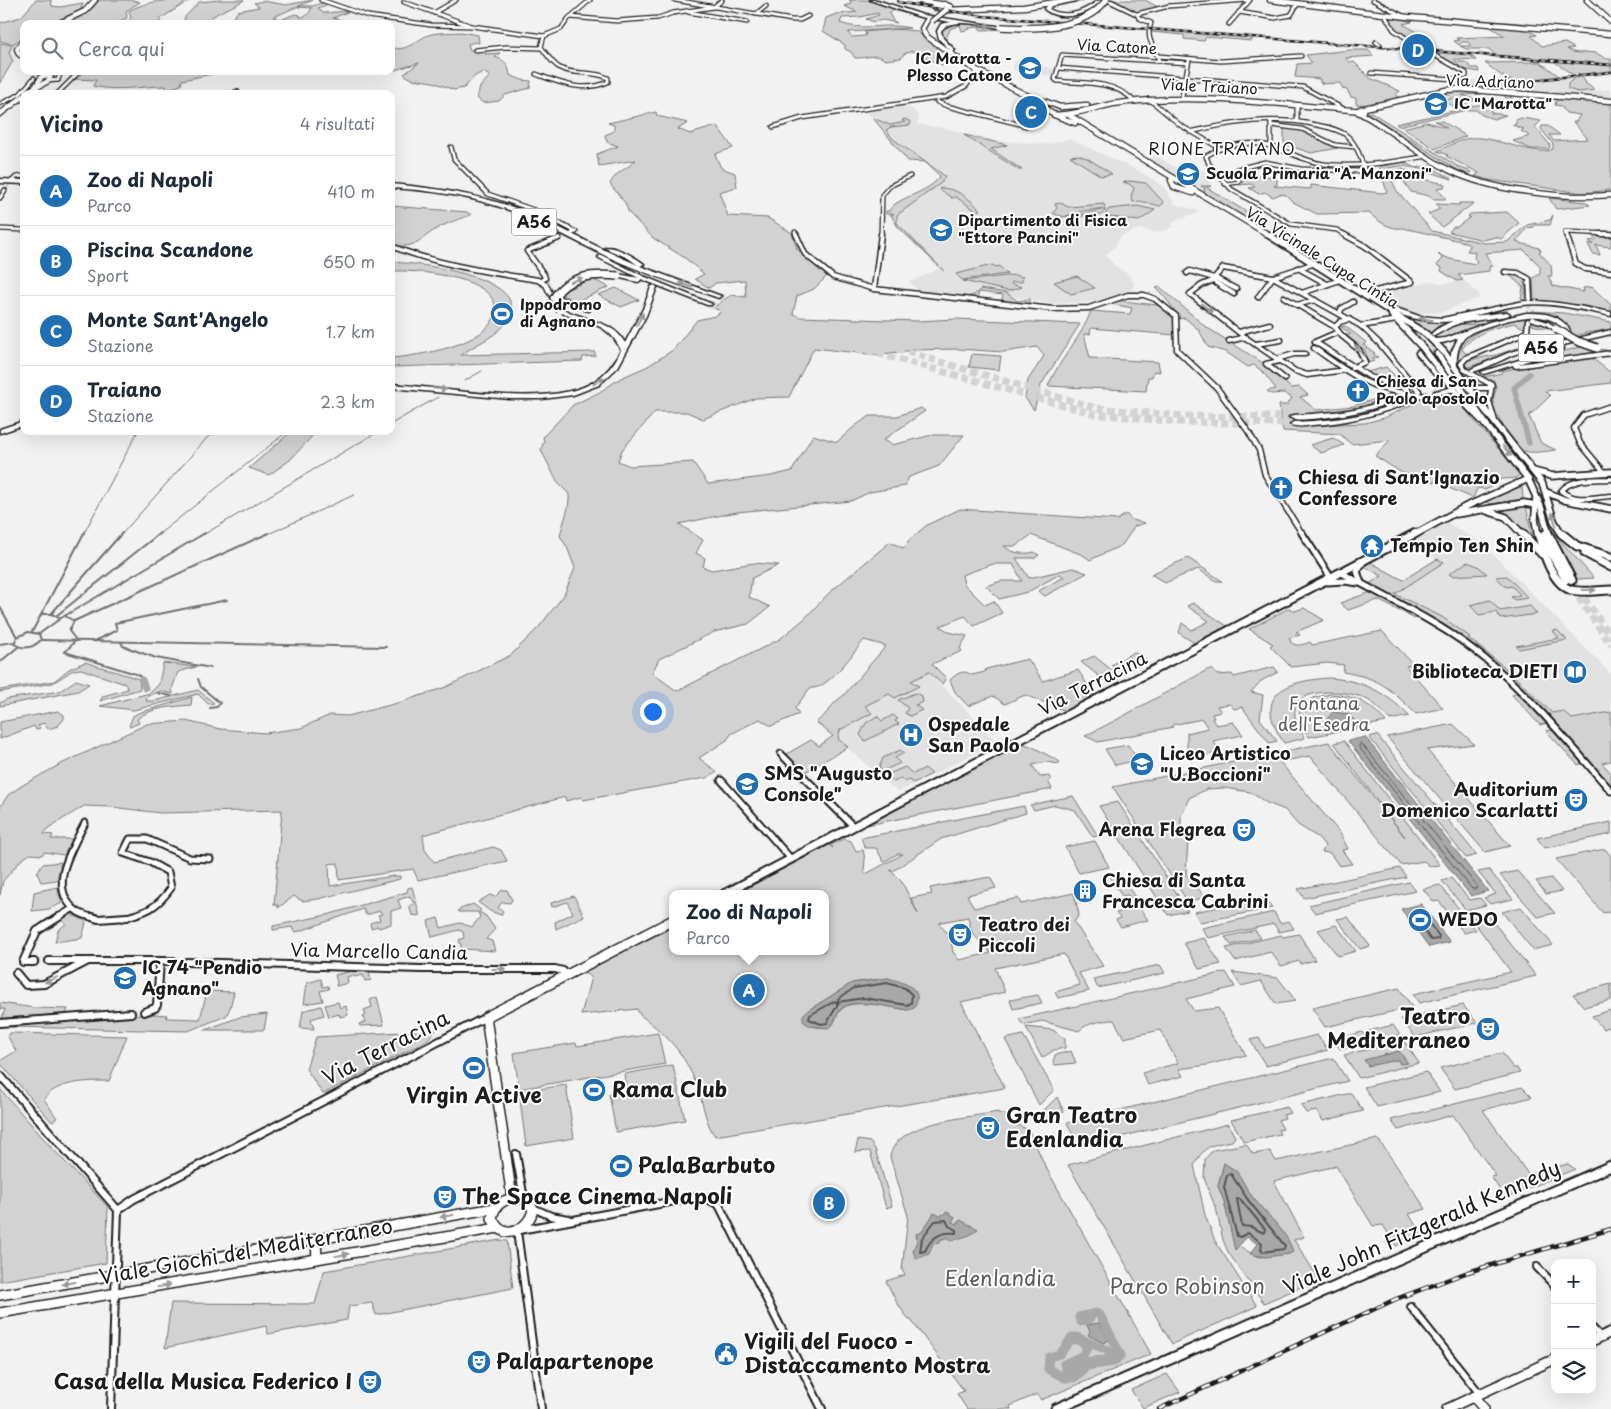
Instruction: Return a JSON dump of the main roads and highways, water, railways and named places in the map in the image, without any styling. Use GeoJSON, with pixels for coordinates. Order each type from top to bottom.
{"type":"FeatureCollection","features":[{"type":"Feature","properties":{"kind":"highway"},"geometry":{"type":"LineString","coordinates":[[872,0],[922,16],[1001,27],[1052,24],[1081,18],[1092,14],[1108,0],[1137,14]]}},
{"type":"Feature","properties":{"kind":"highway"},"geometry":{"type":"LineString","coordinates":[[1054,2],[1080,0]]}},
{"type":"Feature","properties":{"kind":"highway"},"geometry":{"type":"LineString","coordinates":[[1067,1],[1051,5],[1047,8],[1049,12],[1059,14],[1082,11],[1095,5],[1100,0]]}},
{"type":"Feature","properties":{"kind":"highway"},"geometry":{"type":"LineString","coordinates":[[952,50],[940,37],[941,28],[948,23],[967,23]]}},
{"type":"Feature","properties":{"kind":"highway"},"geometry":{"type":"LineString","coordinates":[[2,186],[20,185]]}},
{"type":"Feature","properties":{"kind":"highway"},"geometry":{"type":"LineString","coordinates":[[2,186],[20,185]]}},
{"type":"Feature","properties":{"kind":"highway","name":"A56"},"geometry":{"type":"LineString","coordinates":[[395,188],[446,192],[492,202],[534,217],[637,267],[718,296]]}},
{"type":"Feature","properties":{"kind":"highway","name":"A56"},"geometry":{"type":"LineString","coordinates":[[395,189],[457,197],[506,210],[632,273],[665,288],[709,304]]}},
{"type":"Feature","properties":{"kind":"highway"},"geometry":{"type":"LineString","coordinates":[[572,235],[621,253],[641,264]]}},
{"type":"Feature","properties":{"kind":"highway"},"geometry":{"type":"LineString","coordinates":[[624,350],[620,340],[610,329],[560,310],[554,298],[557,291],[566,284],[590,276],[618,276],[665,288]]}},
{"type":"Feature","properties":{"kind":"highway"},"geometry":{"type":"LineString","coordinates":[[395,386],[527,398],[557,396],[586,388],[605,377],[617,364],[644,313],[654,287]]}},
{"type":"Feature","properties":{"kind":"highway"},"geometry":{"type":"LineString","coordinates":[[1380,304],[1427,320],[1446,320],[1509,304],[1538,303],[1611,314]]}},
{"type":"Feature","properties":{"kind":"highway"},"geometry":{"type":"LineString","coordinates":[[1509,304],[1611,320]]}},
{"type":"Feature","properties":{"kind":"highway"},"geometry":{"type":"LineString","coordinates":[[1455,322],[1531,309],[1544,309]]}},
{"type":"Feature","properties":{"kind":"highway"},"geometry":{"type":"LineString","coordinates":[[1469,315],[1441,327],[1434,338],[1447,340],[1510,318],[1528,314],[1545,316],[1561,322],[1567,329],[1567,333],[1560,339],[1510,354],[1484,366]]}},
{"type":"Feature","properties":{"kind":"highway"},"geometry":{"type":"LineString","coordinates":[[1510,318],[1540,320],[1577,341],[1611,351]]}},
{"type":"Feature","properties":{"kind":"highway","name":"A56"},"geometry":{"type":"LineString","coordinates":[[1473,370],[1527,352],[1611,332]]}},
{"type":"Feature","properties":{"kind":"highway"},"geometry":{"type":"LineString","coordinates":[[1454,368],[1453,358],[1455,349],[1461,338],[1467,333]]}},
{"type":"Feature","properties":{"kind":"highway","name":"A56"},"geometry":{"type":"LineString","coordinates":[[1611,337],[1538,354],[1481,373],[1529,363],[1611,351]]}},
{"type":"Feature","properties":{"kind":"highway"},"geometry":{"type":"LineString","coordinates":[[1437,353],[1486,425]]}},
{"type":"Feature","properties":{"kind":"highway"},"geometry":{"type":"LineString","coordinates":[[1293,421],[1333,422],[1358,418],[1380,412],[1409,398]]}},
{"type":"Feature","properties":{"kind":"highway"},"geometry":{"type":"LineString","coordinates":[[0,431],[20,425]]}},
{"type":"Feature","properties":{"kind":"main road"},"geometry":{"type":"LineString","coordinates":[[66,20],[85,11],[94,0]]}},
{"type":"Feature","properties":{"kind":"main road"},"geometry":{"type":"LineString","coordinates":[[902,0],[947,10],[975,7]]}},
{"type":"Feature","properties":{"kind":"main road"},"geometry":{"type":"LineString","coordinates":[[913,0],[975,7],[1024,7],[1054,2]]}},
{"type":"Feature","properties":{"kind":"main road"},"geometry":{"type":"LineString","coordinates":[[1270,0],[1403,16],[1611,34]]}},
{"type":"Feature","properties":{"kind":"main road"},"geometry":{"type":"LineString","coordinates":[[1587,0],[1611,22]]}},
{"type":"Feature","properties":{"kind":"main road"},"geometry":{"type":"LineString","coordinates":[[1060,107],[1049,104],[986,71],[929,34],[928,29],[930,20],[934,8],[944,4],[950,6],[947,10],[930,20],[922,29],[924,34],[960,60],[1036,100],[1054,115],[1074,122],[1172,181],[1180,182]]}},
{"type":"Feature","properties":{"kind":"main road"},"geometry":{"type":"LineString","coordinates":[[978,70],[986,71]]}},
{"type":"Feature","properties":{"kind":"main road"},"geometry":{"type":"LineString","coordinates":[[32,90],[42,76],[49,78]]}},
{"type":"Feature","properties":{"kind":"main road"},"geometry":{"type":"LineString","coordinates":[[32,90],[49,78]]}},
{"type":"Feature","properties":{"kind":"main road","name":"Via Adriano"},"geometry":{"type":"LineString","coordinates":[[1360,110],[1460,89],[1611,101]]}},
{"type":"Feature","properties":{"kind":"main road","name":"Viale Traiano"},"geometry":{"type":"LineString","coordinates":[[1060,107],[1148,98],[1182,97],[1360,110]]}},
{"type":"Feature","properties":{"kind":"main road"},"geometry":{"type":"LineString","coordinates":[[0,114],[20,99]]}},
{"type":"Feature","properties":{"kind":"main road","name":"Viale Traiano"},"geometry":{"type":"LineString","coordinates":[[1054,115],[1070,114],[1133,100]]}},
{"type":"Feature","properties":{"kind":"main road","name":"Viale Traiano"},"geometry":{"type":"LineString","coordinates":[[1296,106],[1360,110],[1454,173],[1489,184],[1583,196],[1611,194]]}},
{"type":"Feature","properties":{"kind":"main road"},"geometry":{"type":"LineString","coordinates":[[1049,111],[1051,108],[1060,107]]}},
{"type":"Feature","properties":{"kind":"main road","name":"Via Vicinale Cupa Cintia"},"geometry":{"type":"LineString","coordinates":[[1060,107],[1069,109],[1070,114],[1082,124],[1434,338],[1496,425],[1533,471],[1546,492],[1557,530],[1568,542]]}},
{"type":"Feature","properties":{"kind":"main road","name":"Via Vicinale Cupa Cintia"},"geometry":{"type":"LineString","coordinates":[[1172,181],[1174,187],[1193,193],[1312,264],[1397,320],[1423,348],[1464,402],[1486,425],[1528,478],[1535,501],[1535,519],[1545,558]]}},
{"type":"Feature","properties":{"kind":"main road"},"geometry":{"type":"LineString","coordinates":[[1407,331],[1420,338],[1434,338]]}},
{"type":"Feature","properties":{"kind":"main road"},"geometry":{"type":"LineString","coordinates":[[1423,348],[1431,346],[1446,355]]}},
{"type":"Feature","properties":{"kind":"main road"},"geometry":{"type":"LineString","coordinates":[[1533,471],[1546,476],[1608,472]]}},
{"type":"Feature","properties":{"kind":"main road"},"geometry":{"type":"LineString","coordinates":[[1562,476],[1552,481],[1546,492],[1565,500],[1611,509]]}},
{"type":"Feature","properties":{"kind":"main road","name":"Via Terracina"},"geometry":{"type":"LineString","coordinates":[[732,890],[1450,515],[1528,478]]}},
{"type":"Feature","properties":{"kind":"main road"},"geometry":{"type":"LineString","coordinates":[[1482,500],[1485,505],[1495,508]]}},
{"type":"Feature","properties":{"kind":"main road"},"geometry":{"type":"LineString","coordinates":[[1535,501],[1541,507],[1547,544],[1557,566],[1569,580]]}},
{"type":"Feature","properties":{"kind":"main road","name":"Via Terracina"},"geometry":{"type":"LineString","coordinates":[[1450,515],[1535,501]]}},
{"type":"Feature","properties":{"kind":"main road"},"geometry":{"type":"LineString","coordinates":[[1480,510],[1493,511],[1506,517],[1545,558],[1567,588],[1611,590]]}},
{"type":"Feature","properties":{"kind":"main road"},"geometry":{"type":"LineString","coordinates":[[1568,542],[1611,557]]}},
{"type":"Feature","properties":{"kind":"main road"},"geometry":{"type":"LineString","coordinates":[[1568,542],[1611,567]]}},
{"type":"Feature","properties":{"kind":"main road","name":"Via Terracina"},"geometry":{"type":"LineString","coordinates":[[512,1198],[486,1017],[669,922]]}},
{"type":"Feature","properties":{"kind":"main road","name":"Viale John Fitzgerald Kennedy"},"geometry":{"type":"LineString","coordinates":[[1056,1409],[1611,1166]]}},
{"type":"Feature","properties":{"kind":"main road"},"geometry":{"type":"LineString","coordinates":[[512,1198],[529,1203],[531,1220],[518,1230],[510,1231],[498,1228],[492,1219],[495,1208],[505,1199],[512,1198]]}},
{"type":"Feature","properties":{"kind":"main road","name":"Viale Giochi del Mediterraneo"},"geometry":{"type":"LineString","coordinates":[[0,1295],[495,1208]]}},
{"type":"Feature","properties":{"kind":"main road","name":"Viale Giochi del Mediterraneo"},"geometry":{"type":"LineString","coordinates":[[0,1313],[498,1228]]}},
{"type":"Feature","properties":{"kind":"main road"},"geometry":{"type":"LineString","coordinates":[[316,1240],[317,1259]]}},
{"type":"Feature","properties":{"kind":"main road"},"geometry":{"type":"LineString","coordinates":[[1596,1339],[1611,1332]]}},
{"type":"Feature","properties":{"kind":"main road"},"geometry":{"type":"LineString","coordinates":[[1446,1409],[1551,1361]]}},
{"type":"Feature","properties":{"kind":"main road"},"geometry":{"type":"LineString","coordinates":[[1477,1396],[1484,1409]]}},
{"type":"Feature","properties":{"kind":"water","name":"Fontana dell'Esedra"},"geometry":{"type":"Polygon","coordinates":[[[1333,712],[1348,714],[1361,727],[1336,732],[1327,719],[1333,712]]]}},
{"type":"Feature","properties":{"kind":"water"},"geometry":{"type":"Polygon","coordinates":[[[1365,737],[1488,891],[1471,896],[1348,741],[1365,737]]]}},
{"type":"Feature","properties":{"kind":"water"},"geometry":{"type":"Polygon","coordinates":[[[1421,904],[1450,942],[1429,947],[1401,909],[1421,904]]]}},
{"type":"Feature","properties":{"kind":"water"},"geometry":{"type":"Polygon","coordinates":[[[888,978],[906,984],[915,991],[917,1001],[914,1008],[908,1010],[873,1004],[854,1004],[841,1009],[828,1028],[810,1026],[803,1021],[803,1015],[807,1011],[852,983],[888,978]]]}},
{"type":"Feature","properties":{"kind":"water"},"geometry":{"type":"Polygon","coordinates":[[[1399,1051],[1408,1063],[1400,1064],[1398,1060],[1368,1066],[1364,1060],[1399,1051]]]}},
{"type":"Feature","properties":{"kind":"water"},"geometry":{"type":"Polygon","coordinates":[[[1224,1163],[1237,1172],[1256,1202],[1286,1236],[1293,1252],[1265,1257],[1250,1254],[1258,1244],[1247,1237],[1235,1250],[1224,1201],[1218,1186],[1224,1163]]]}},
{"type":"Feature","properties":{"kind":"water"},"geometry":{"type":"Polygon","coordinates":[[[947,1212],[955,1217],[952,1222],[957,1224],[960,1220],[978,1229],[970,1235],[950,1241],[948,1237],[940,1240],[940,1243],[933,1244],[929,1254],[916,1259],[913,1251],[917,1241],[916,1234],[922,1232],[934,1213],[940,1216],[947,1212]]]}},
{"type":"Feature","properties":{"kind":"water"},"geometry":{"type":"Polygon","coordinates":[[[1099,1323],[1109,1340],[1103,1343],[1088,1335],[1090,1332],[1087,1325],[1099,1323]]]}},
{"type":"Feature","properties":{"kind":"waterway"},"geometry":{"type":"LineString","coordinates":[[464,381],[482,371]]}},
{"type":"Feature","properties":{"kind":"waterway"},"geometry":{"type":"LineString","coordinates":[[1529,374],[1514,388],[1529,443]]}},
{"type":"Feature","properties":{"kind":"waterway"},"geometry":{"type":"LineString","coordinates":[[395,422],[438,397]]}},
{"type":"Feature","properties":{"kind":"waterway"},"geometry":{"type":"LineString","coordinates":[[83,535],[136,435]]}},
{"type":"Feature","properties":{"kind":"waterway"},"geometry":{"type":"LineString","coordinates":[[121,535],[209,435]]}},
{"type":"Feature","properties":{"kind":"waterway"},"geometry":{"type":"LineString","coordinates":[[158,535],[283,435]]}},
{"type":"Feature","properties":{"kind":"waterway"},"geometry":{"type":"LineString","coordinates":[[203,535],[372,435]]}},
{"type":"Feature","properties":{"kind":"waterway"},"geometry":{"type":"LineString","coordinates":[[266,535],[354,495]]}},
{"type":"Feature","properties":{"kind":"waterway"},"geometry":{"type":"LineString","coordinates":[[32,632],[84,533]]}},
{"type":"Feature","properties":{"kind":"waterway"},"geometry":{"type":"LineString","coordinates":[[51,614],[122,533]]}},
{"type":"Feature","properties":{"kind":"waterway"},"geometry":{"type":"LineString","coordinates":[[56,616],[160,533]]}},
{"type":"Feature","properties":{"kind":"waterway"},"geometry":{"type":"LineString","coordinates":[[61,618],[205,533]]}},
{"type":"Feature","properties":{"kind":"waterway"},"geometry":{"type":"LineString","coordinates":[[74,621],[269,533]]}},
{"type":"Feature","properties":{"kind":"waterway"},"geometry":{"type":"LineString","coordinates":[[95,641],[117,630],[115,623],[227,600]]}},
{"type":"Feature","properties":{"kind":"waterway"},"geometry":{"type":"LineString","coordinates":[[0,607],[17,637]]}},
{"type":"Feature","properties":{"kind":"waterway"},"geometry":{"type":"LineString","coordinates":[[42,614],[51,614]]}},
{"type":"Feature","properties":{"kind":"waterway"},"geometry":{"type":"LineString","coordinates":[[51,614],[56,616]]}},
{"type":"Feature","properties":{"kind":"waterway"},"geometry":{"type":"LineString","coordinates":[[56,616],[61,618]]}},
{"type":"Feature","properties":{"kind":"waterway"},"geometry":{"type":"LineString","coordinates":[[65,616],[74,621]]}},
{"type":"Feature","properties":{"kind":"waterway"},"geometry":{"type":"LineString","coordinates":[[39,634],[61,618]]}},
{"type":"Feature","properties":{"kind":"waterway"},"geometry":{"type":"LineString","coordinates":[[74,621],[69,631],[75,641]]}},
{"type":"Feature","properties":{"kind":"waterway"},"geometry":{"type":"LineString","coordinates":[[17,637],[28,632],[39,634]]}},
{"type":"Feature","properties":{"kind":"waterway"},"geometry":{"type":"LineString","coordinates":[[39,634],[41,640]]}},
{"type":"Feature","properties":{"kind":"waterway"},"geometry":{"type":"LineString","coordinates":[[17,637],[14,644],[21,647],[35,645],[41,640]]}},
{"type":"Feature","properties":{"kind":"waterway"},"geometry":{"type":"LineString","coordinates":[[41,640],[75,641]]}},
{"type":"Feature","properties":{"kind":"waterway"},"geometry":{"type":"LineString","coordinates":[[75,641],[386,647]]}},
{"type":"Feature","properties":{"kind":"waterway"},"geometry":{"type":"LineString","coordinates":[[75,641],[65,652],[139,675],[142,680]]}},
{"type":"Feature","properties":{"kind":"waterway"},"geometry":{"type":"LineString","coordinates":[[0,644],[13,642]]}},
{"type":"Feature","properties":{"kind":"waterway"},"geometry":{"type":"LineString","coordinates":[[121,642],[123,646],[156,658],[211,668]]}},
{"type":"Feature","properties":{"kind":"waterway"},"geometry":{"type":"LineString","coordinates":[[0,662],[18,647]]}},
{"type":"Feature","properties":{"kind":"waterway"},"geometry":{"type":"LineString","coordinates":[[198,679],[201,687],[220,703],[217,707],[210,708]]}},
{"type":"Feature","properties":{"kind":"waterway"},"geometry":{"type":"LineString","coordinates":[[142,680],[145,688]]}},
{"type":"Feature","properties":{"kind":"waterway"},"geometry":{"type":"LineString","coordinates":[[158,693],[171,696]]}},
{"type":"Feature","properties":{"kind":"waterway"},"geometry":{"type":"LineString","coordinates":[[1070,1340],[1060,1354],[1049,1357],[1048,1369],[1065,1378],[1074,1378],[1086,1366],[1114,1362],[1121,1355],[1100,1315],[1096,1313],[1079,1317]]}},
{"type":"Feature","properties":{"kind":"waterway"},"geometry":{"type":"LineString","coordinates":[[1081,1322],[1089,1320],[1092,1314]]}},
{"type":"Feature","properties":{"kind":"waterway"},"geometry":{"type":"LineString","coordinates":[[1072,1337],[1077,1337],[1113,1353],[1115,1356],[1105,1360],[1086,1362],[1067,1372],[1064,1364],[1083,1355],[1087,1348],[1080,1341],[1070,1340],[1072,1337]]}},
{"type":"Feature","properties":{"kind":"tunnel"},"geometry":{"type":"LineString","coordinates":[[5,190],[12,181]]}},
{"type":"Feature","properties":{"kind":"tunnel"},"geometry":{"type":"LineString","coordinates":[[641,264],[652,277],[654,287]]}},
{"type":"Feature","properties":{"kind":"tunnel"},"geometry":{"type":"LineString","coordinates":[[718,296],[1096,408],[1184,416],[1293,417]]}},
{"type":"Feature","properties":{"kind":"tunnel"},"geometry":{"type":"LineString","coordinates":[[1528,321],[1530,299]]}},
{"type":"Feature","properties":{"kind":"tunnel"},"geometry":{"type":"LineString","coordinates":[[709,304],[768,323],[1095,414],[1178,422],[1294,424]]}},
{"type":"Feature","properties":{"kind":"tunnel"},"geometry":{"type":"LineString","coordinates":[[1434,334],[1432,344],[1437,353]]}},
{"type":"Feature","properties":{"kind":"tunnel"},"geometry":{"type":"LineString","coordinates":[[1412,400],[1481,373]]}},
{"type":"Feature","properties":{"kind":"tunnel"},"geometry":{"type":"LineString","coordinates":[[1566,580],[1611,645]]}},
{"type":"Feature","properties":{"kind":"tunnel"},"geometry":{"type":"LineString","coordinates":[[1572,580],[1611,637]]}},
{"type":"Feature","properties":{"kind":"tunnel"},"geometry":{"type":"LineString","coordinates":[[34,962],[49,961]]}},
{"type":"Feature","properties":{"kind":"tunnel"},"geometry":{"type":"LineString","coordinates":[[173,961],[187,962]]}},
{"type":"Feature","properties":{"kind":"tunnel"},"geometry":{"type":"LineString","coordinates":[[131,1013],[144,1012]]}},
{"type":"Feature","properties":{"kind":"railway"},"geometry":{"type":"LineString","coordinates":[[898,2],[982,16],[1611,65]]}},
{"type":"Feature","properties":{"kind":"railway"},"geometry":{"type":"LineString","coordinates":[[1486,85],[1611,72]]}},
{"type":"Feature","properties":{"kind":"railway"},"geometry":{"type":"LineString","coordinates":[[1159,1409],[1396,1299],[1468,1272],[1611,1229]]}},
{"type":"Feature","properties":{"kind":"place","name":"Traiano"},"geometry":{"type":"Point","coordinates":[1418,50]}},
{"type":"Feature","properties":{"kind":"place","name":"IC Marotta - Plesso Catone"},"geometry":{"type":"Point","coordinates":[1030,68]}},
{"type":"Feature","properties":{"kind":"place","name":"IC \"Marotta\""},"geometry":{"type":"Point","coordinates":[1436,104]}},
{"type":"Feature","properties":{"kind":"place","name":"Monte Sant'Angelo"},"geometry":{"type":"Point","coordinates":[1031,112]}},
{"type":"Feature","properties":{"kind":"place","name":"Scuola Primaria \"A. Manzoni\""},"geometry":{"type":"Point","coordinates":[1188,174]}},
{"type":"Feature","properties":{"kind":"place","name":"Dipartimento di Fisica \"Ettore Pancini\""},"geometry":{"type":"Point","coordinates":[941,230]}},
{"type":"Feature","properties":{"kind":"place","name":"Ippodromo di Agnano"},"geometry":{"type":"Point","coordinates":[502,314]}},
{"type":"Feature","properties":{"kind":"place","name":"Chiesa di San Paolo apostolo"},"geometry":{"type":"Point","coordinates":[1358,391]}},
{"type":"Feature","properties":{"kind":"place","name":"Chiesa di Sant'Ignazio Confessore"},"geometry":{"type":"Point","coordinates":[1281,488]}},
{"type":"Feature","properties":{"kind":"place","name":"Tempio Ten Shin"},"geometry":{"type":"Point","coordinates":[1372,546]}},
{"type":"Feature","properties":{"kind":"place","name":"Biblioteca DIETI"},"geometry":{"type":"Point","coordinates":[1575,672]}},
{"type":"Feature","properties":{"kind":"place","name":"Ospedale San Paolo"},"geometry":{"type":"Point","coordinates":[911,735]}},
{"type":"Feature","properties":{"kind":"place","name":"Liceo Artistico \"U.Boccioni\""},"geometry":{"type":"Point","coordinates":[1142,764]}},
{"type":"Feature","properties":{"kind":"place","name":"SMS \"Augusto Console\""},"geometry":{"type":"Point","coordinates":[747,784]}},
{"type":"Feature","properties":{"kind":"place","name":"Auditorium Domenico Scarlatti"},"geometry":{"type":"Point","coordinates":[1576,800]}},
{"type":"Feature","properties":{"kind":"place","name":"Arena Flegrea"},"geometry":{"type":"Point","coordinates":[1244,830]}},
{"type":"Feature","properties":{"kind":"place","name":"Chiesa di Santa Francesca Cabrini"},"geometry":{"type":"Point","coordinates":[1085,891]}},
{"type":"Feature","properties":{"kind":"place","name":"WEDO"},"geometry":{"type":"Point","coordinates":[1420,920]}},
{"type":"Feature","properties":{"kind":"place","name":"Teatro dei Piccoli"},"geometry":{"type":"Point","coordinates":[960,935]}},
{"type":"Feature","properties":{"kind":"place","name":"IC 74 \"Pendio Agnano\""},"geometry":{"type":"Point","coordinates":[125,978]}},
{"type":"Feature","properties":{"kind":"place","name":"Zoo di Napoli"},"geometry":{"type":"Point","coordinates":[749,990]}},
{"type":"Feature","properties":{"kind":"place","name":"Teatro Mediterraneo"},"geometry":{"type":"Point","coordinates":[1488,1029]}},
{"type":"Feature","properties":{"kind":"place","name":"Virgin Active"},"geometry":{"type":"Point","coordinates":[474,1068]}},
{"type":"Feature","properties":{"kind":"place","name":"Rama Club"},"geometry":{"type":"Point","coordinates":[594,1090]}},
{"type":"Feature","properties":{"kind":"place","name":"Gran Teatro Edenlandia"},"geometry":{"type":"Point","coordinates":[988,1128]}},
{"type":"Feature","properties":{"kind":"place","name":"PalaBarbuto"},"geometry":{"type":"Point","coordinates":[621,1166]}},
{"type":"Feature","properties":{"kind":"place","name":"The Space Cinema Napoli"},"geometry":{"type":"Point","coordinates":[445,1197]}},
{"type":"Feature","properties":{"kind":"place","name":"Piscina Scandone"},"geometry":{"type":"Point","coordinates":[829,1203]}},
{"type":"Feature","properties":{"kind":"place","name":"Vigili del Fuoco - Distaccamento Mostra"},"geometry":{"type":"Point","coordinates":[726,1354]}},
{"type":"Feature","properties":{"kind":"place","name":"Palapartenope"},"geometry":{"type":"Point","coordinates":[479,1362]}},
{"type":"Feature","properties":{"kind":"place","name":"Casa della Musica Federico I"},"geometry":{"type":"Point","coordinates":[370,1382]}},
{"type":"Feature","properties":{"kind":"district","name":"RIONE TRAIANO"},"geometry":{"type":"Point","coordinates":[1222,149]}},
{"type":"Feature","properties":{"kind":"park label","name":"Edenlandia"},"geometry":{"type":"Point","coordinates":[1000,1279]}},
{"type":"Feature","properties":{"kind":"park label","name":"Parco Robinson"},"geometry":{"type":"Point","coordinates":[1187,1287]}}]}
